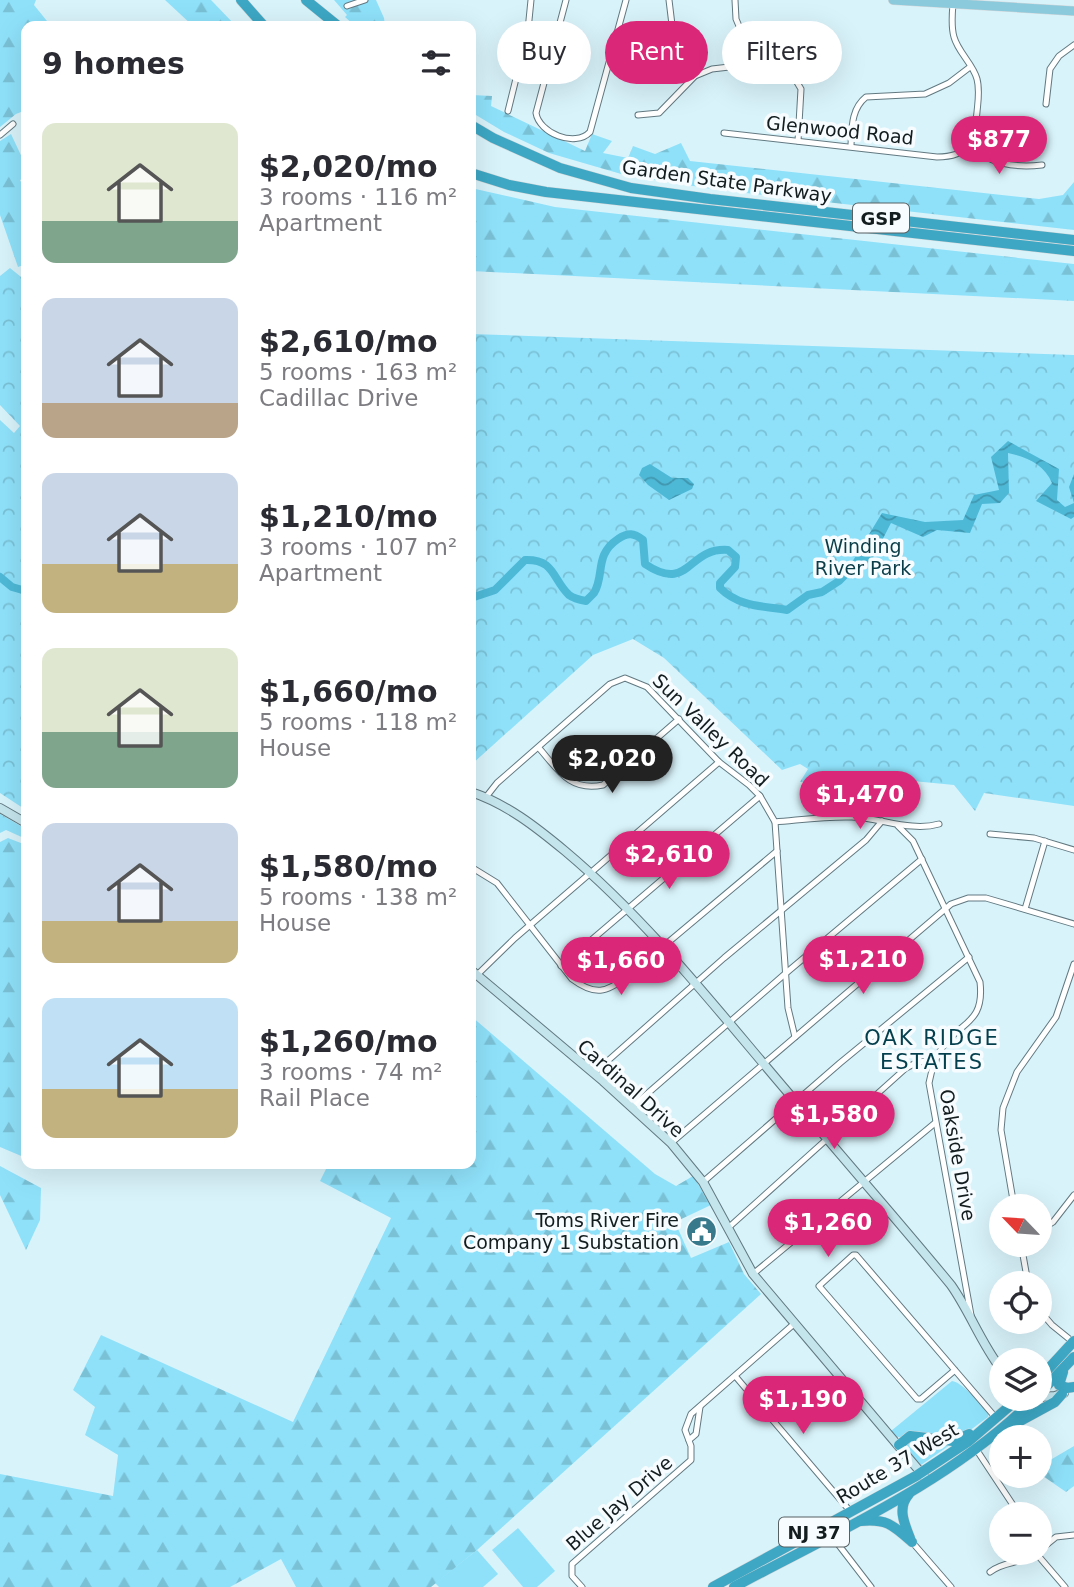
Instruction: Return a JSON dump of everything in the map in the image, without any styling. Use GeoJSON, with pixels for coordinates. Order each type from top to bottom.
{"type":"FeatureCollection","features":[{"type":"Feature","properties":{"kind":"highway"},"geometry":{"type":"LineString","coordinates":[[241,0],[260,21]]}},
{"type":"Feature","properties":{"kind":"highway"},"geometry":{"type":"LineString","coordinates":[[306,0],[332,21]]}},
{"type":"Feature","properties":{"kind":"highway"},"geometry":{"type":"LineString","coordinates":[[312,0],[327,17]]}},
{"type":"Feature","properties":{"kind":"highway","name":"Garden State Parkway"},"geometry":{"type":"LineString","coordinates":[[476,128],[560,168],[632,188],[710,200],[1074,240]]}},
{"type":"Feature","properties":{"kind":"highway","name":"Garden State Parkway"},"geometry":{"type":"LineString","coordinates":[[476,175],[509,185],[546,192],[1074,251]]}},
{"type":"Feature","properties":{"kind":"highway"},"geometry":{"type":"LineString","coordinates":[[1052,1365],[1074,1341]]}},
{"type":"Feature","properties":{"kind":"highway","name":"Route 37 West"},"geometry":{"type":"LineString","coordinates":[[1052,1380],[1074,1357]]}},
{"type":"Feature","properties":{"kind":"highway"},"geometry":{"type":"LineString","coordinates":[[1066,1365],[1059,1385],[1074,1388]]}},
{"type":"Feature","properties":{"kind":"highway"},"geometry":{"type":"LineString","coordinates":[[1011,1425],[1055,1402],[1062,1394]]}},
{"type":"Feature","properties":{"kind":"highway","name":"Route 37 West"},"geometry":{"type":"LineString","coordinates":[[734,1587],[914,1489],[1004,1411]]}},
{"type":"Feature","properties":{"kind":"highway","name":"Route 37 West"},"geometry":{"type":"LineString","coordinates":[[1005,1425],[1021,1411]]}},
{"type":"Feature","properties":{"kind":"highway"},"geometry":{"type":"LineString","coordinates":[[899,1445],[910,1436],[957,1440],[995,1419]]}},
{"type":"Feature","properties":{"kind":"highway","name":"Route 37 West"},"geometry":{"type":"LineString","coordinates":[[713,1587],[850,1511],[925,1477],[976,1449],[989,1439]]}},
{"type":"Feature","properties":{"kind":"highway"},"geometry":{"type":"LineString","coordinates":[[912,1542],[903,1518],[902,1504],[914,1489]]}},
{"type":"Feature","properties":{"kind":"highway"},"geometry":{"type":"LineString","coordinates":[[856,1522],[887,1522],[912,1542]]}},
{"type":"Feature","properties":{"kind":"main road"},"geometry":{"type":"LineString","coordinates":[[893,0],[953,4],[1029,4],[1074,11]]}},
{"type":"Feature","properties":{"kind":"main road"},"geometry":{"type":"LineString","coordinates":[[476,794],[523,818],[591,873],[662,947],[951,1284],[989,1351]]}},
{"type":"Feature","properties":{"kind":"main road"},"geometry":{"type":"LineString","coordinates":[[0,808],[21,820]]}},
{"type":"Feature","properties":{"kind":"main road","name":"Cardinal Drive"},"geometry":{"type":"LineString","coordinates":[[476,975],[594,1073],[671,1143],[703,1182],[753,1274],[925,1477]]}},
{"type":"Feature","properties":{"kind":"main road"},"geometry":{"type":"LineString","coordinates":[[1052,1395],[1062,1394],[1074,1388]]}},
{"type":"Feature","properties":{"kind":"street"},"geometry":{"type":"LineString","coordinates":[[347,6],[365,0]]}},
{"type":"Feature","properties":{"kind":"street"},"geometry":{"type":"LineString","coordinates":[[508,111],[528,30],[531,0]]}},
{"type":"Feature","properties":{"kind":"street"},"geometry":{"type":"LineString","coordinates":[[566,0],[536,113],[537,120],[543,126],[572,140],[585,137],[590,132],[626,0]]}},
{"type":"Feature","properties":{"kind":"street"},"geometry":{"type":"LineString","coordinates":[[669,0],[672,21]]}},
{"type":"Feature","properties":{"kind":"street"},"geometry":{"type":"LineString","coordinates":[[735,0],[737,21]]}},
{"type":"Feature","properties":{"kind":"street"},"geometry":{"type":"LineString","coordinates":[[953,4],[953,35],[977,78],[979,91],[975,132],[969,146],[983,158],[996,163],[1025,167],[1042,165]]}},
{"type":"Feature","properties":{"kind":"street"},"geometry":{"type":"LineString","coordinates":[[1046,104],[1050,69],[1059,56],[1074,45]]}},
{"type":"Feature","properties":{"kind":"street"},"geometry":{"type":"LineString","coordinates":[[851,145],[853,118],[859,103],[866,97],[925,94],[949,83],[970,67]]}},
{"type":"Feature","properties":{"kind":"street"},"geometry":{"type":"LineString","coordinates":[[638,115],[659,113],[687,84]]}},
{"type":"Feature","properties":{"kind":"street"},"geometry":{"type":"LineString","coordinates":[[798,141],[803,96],[799,84]]}},
{"type":"Feature","properties":{"kind":"street"},"geometry":{"type":"LineString","coordinates":[[0,135],[13,124]]}},
{"type":"Feature","properties":{"kind":"street","name":"Glenwood Road"},"geometry":{"type":"LineString","coordinates":[[724,133],[851,145],[937,157],[956,155],[969,146]]}},
{"type":"Feature","properties":{"kind":"street","name":"Sun Valley Road"},"geometry":{"type":"LineString","coordinates":[[486,797],[497,783],[610,684],[620,678],[632,679],[647,687],[719,762],[760,796],[775,822],[788,1008],[795,1037]]}},
{"type":"Feature","properties":{"kind":"street"},"geometry":{"type":"LineString","coordinates":[[539,748],[562,774],[576,784],[590,788],[603,785],[679,719]]}},
{"type":"Feature","properties":{"kind":"street"},"geometry":{"type":"LineString","coordinates":[[476,971],[719,762]]}},
{"type":"Feature","properties":{"kind":"street"},"geometry":{"type":"LineString","coordinates":[[561,966],[760,796]]}},
{"type":"Feature","properties":{"kind":"street"},"geometry":{"type":"LineString","coordinates":[[775,822],[853,817],[898,826],[908,824],[930,827],[939,824]]}},
{"type":"Feature","properties":{"kind":"street"},"geometry":{"type":"LineString","coordinates":[[594,1073],[781,910],[866,840],[882,821]]}},
{"type":"Feature","properties":{"kind":"street","name":"Oakside Drive"},"geometry":{"type":"LineString","coordinates":[[898,826],[913,841],[980,982],[981,1003],[972,1019],[940,1050],[929,1083],[972,1318]]}},
{"type":"Feature","properties":{"kind":"street"},"geometry":{"type":"LineString","coordinates":[[990,834],[1045,841],[1074,850]]}},
{"type":"Feature","properties":{"kind":"street"},"geometry":{"type":"LineString","coordinates":[[1025,909],[1045,841]]}},
{"type":"Feature","properties":{"kind":"street"},"geometry":{"type":"LineString","coordinates":[[476,870],[496,883],[572,979],[582,987],[596,992],[621,982],[777,851]]}},
{"type":"Feature","properties":{"kind":"street"},"geometry":{"type":"LineString","coordinates":[[632,1107],[922,859]]}},
{"type":"Feature","properties":{"kind":"street"},"geometry":{"type":"LineString","coordinates":[[671,1143],[946,909],[964,899],[977,897],[1074,924]]}},
{"type":"Feature","properties":{"kind":"street"},"geometry":{"type":"LineString","coordinates":[[703,1182],[969,957]]}},
{"type":"Feature","properties":{"kind":"street"},"geometry":{"type":"LineString","coordinates":[[1012,1194],[1001,1130],[1003,1108],[1017,1072],[1049,1030],[1065,995],[1074,964]]}},
{"type":"Feature","properties":{"kind":"street"},"geometry":{"type":"LineString","coordinates":[[1065,995],[1074,998]]}},
{"type":"Feature","properties":{"kind":"street"},"geometry":{"type":"LineString","coordinates":[[728,1228],[906,1068],[918,1062],[936,1060]]}},
{"type":"Feature","properties":{"kind":"street"},"geometry":{"type":"LineString","coordinates":[[753,1274],[935,1123]]}},
{"type":"Feature","properties":{"kind":"street"},"geometry":{"type":"LineString","coordinates":[[1052,1223],[1074,1195]]}},
{"type":"Feature","properties":{"kind":"street"},"geometry":{"type":"LineString","coordinates":[[955,1370],[918,1400],[819,1286],[855,1254],[955,1370],[995,1419]]}},
{"type":"Feature","properties":{"kind":"street","name":"Blue Jay Drive"},"geometry":{"type":"LineString","coordinates":[[582,1587],[572,1576],[572,1564],[691,1460],[692,1452],[685,1430],[691,1414],[794,1323]]}},
{"type":"Feature","properties":{"kind":"street"},"geometry":{"type":"LineString","coordinates":[[1052,1325],[1074,1341]]}},
{"type":"Feature","properties":{"kind":"street"},"geometry":{"type":"LineString","coordinates":[[736,1377],[850,1511]]}},
{"type":"Feature","properties":{"kind":"street"},"geometry":{"type":"LineString","coordinates":[[689,1440],[696,1434],[700,1407]]}},
{"type":"Feature","properties":{"kind":"street"},"geometry":{"type":"LineString","coordinates":[[976,1449],[1011,1502]]}},
{"type":"Feature","properties":{"kind":"street"},"geometry":{"type":"LineString","coordinates":[[831,1535],[871,1587]]}},
{"type":"Feature","properties":{"kind":"street"},"geometry":{"type":"LineString","coordinates":[[1052,1540],[1056,1537],[1074,1535]]}},
{"type":"Feature","properties":{"kind":"street"},"geometry":{"type":"LineString","coordinates":[[912,1542],[951,1587]]}},
{"type":"Feature","properties":{"kind":"street"},"geometry":{"type":"LineString","coordinates":[[990,1572],[1001,1565]]}},
{"type":"Feature","properties":{"kind":"street"},"geometry":{"type":"LineString","coordinates":[[1047,1565],[1065,1587]]}},
{"type":"Feature","properties":{"kind":"green space"},"geometry":{"type":"Polygon","coordinates":[[[0,0],[36,0],[34,5],[47,21],[21,21],[21,112],[0,127],[0,0]]]}},
{"type":"Feature","properties":{"kind":"green space"},"geometry":{"type":"Polygon","coordinates":[[[165,0],[211,0],[231,21],[188,21],[165,0]]]}},
{"type":"Feature","properties":{"kind":"green space"},"geometry":{"type":"Polygon","coordinates":[[[334,0],[376,0],[384,21],[349,21],[345,17],[347,15],[334,0]]]}},
{"type":"Feature","properties":{"kind":"green space"},"geometry":{"type":"Polygon","coordinates":[[[476,95],[492,96],[491,106],[585,151],[592,134],[612,141],[603,153],[628,158],[633,146],[655,154],[681,143],[690,161],[1039,199],[1063,195],[1074,182],[1074,230],[719,190],[628,176],[549,153],[504,132],[476,115],[476,95]]]}},
{"type":"Feature","properties":{"kind":"green space"},"geometry":{"type":"Polygon","coordinates":[[[11,134],[21,155],[21,266],[18,267],[0,215],[0,141],[11,134]]]}},
{"type":"Feature","properties":{"kind":"green space"},"geometry":{"type":"Polygon","coordinates":[[[476,189],[555,207],[1074,264],[1074,301],[476,271],[476,189]]]}},
{"type":"Feature","properties":{"kind":"green space"},"geometry":{"type":"Polygon","coordinates":[[[10,268],[21,277],[21,807],[0,793],[0,420],[14,433],[20,426],[0,405],[0,276],[10,268]]]}},
{"type":"Feature","properties":{"kind":"green space","name":"Winding River Park"},"geometry":{"type":"Polygon","coordinates":[[[476,334],[1074,355],[1074,806],[984,793],[975,811],[954,785],[861,776],[800,782],[808,769],[800,764],[782,770],[664,658],[633,639],[593,655],[476,760],[476,334]]]}},
{"type":"Feature","properties":{"kind":"green space"},"geometry":{"type":"Polygon","coordinates":[[[0,814],[21,826],[21,837],[6,830],[0,833],[0,814]]]}},
{"type":"Feature","properties":{"kind":"green space"},"geometry":{"type":"Polygon","coordinates":[[[8,838],[21,843],[21,1156],[0,1147],[0,842],[8,838]]]}},
{"type":"Feature","properties":{"kind":"green space"},"geometry":{"type":"Polygon","coordinates":[[[476,1020],[655,1174],[676,1186],[693,1176],[711,1205],[675,1222],[691,1258],[729,1242],[744,1274],[761,1294],[477,1550],[431,1587],[296,1587],[281,1559],[230,1587],[0,1587],[0,1474],[113,1496],[118,1455],[85,1435],[95,1407],[73,1390],[101,1335],[293,1422],[391,1218],[320,1181],[326,1169],[476,1169],[476,1020]]]}},
{"type":"Feature","properties":{"kind":"green space"},"geometry":{"type":"Polygon","coordinates":[[[0,1166],[41,1188],[40,1220],[26,1250],[0,1195],[0,1166]]]}},
{"type":"Feature","properties":{"kind":"green space"},"geometry":{"type":"Polygon","coordinates":[[[952,1381],[971,1394],[989,1413],[988,1417],[961,1437],[897,1437],[891,1431],[952,1381]]]}},
{"type":"Feature","properties":{"kind":"green space"},"geometry":{"type":"Polygon","coordinates":[[[909,1440],[950,1445],[921,1465],[906,1449],[909,1440]]]}},
{"type":"Feature","properties":{"kind":"green space"},"geometry":{"type":"Polygon","coordinates":[[[1074,1446],[1074,1486],[1066,1492],[1052,1482],[1052,1459],[1074,1446]]]}},
{"type":"Feature","properties":{"kind":"green space"},"geometry":{"type":"Polygon","coordinates":[[[518,1528],[555,1571],[537,1587],[523,1587],[492,1550],[518,1528]]]}},
{"type":"Feature","properties":{"kind":"green space"},"geometry":{"type":"Polygon","coordinates":[[[477,1550],[498,1574],[483,1587],[439,1587],[435,1583],[477,1550]]]}},
{"type":"Feature","properties":{"kind":"water"},"geometry":{"type":"Polygon","coordinates":[[[1008,441],[1059,469],[1057,500],[1065,507],[1074,503],[1074,517],[1071,519],[1036,501],[1052,483],[1049,476],[1034,462],[1008,453],[1009,493],[1000,503],[982,504],[970,533],[937,530],[923,537],[891,523],[873,558],[851,579],[846,572],[882,513],[925,522],[963,520],[974,495],[999,490],[991,457],[1008,441]]]}},
{"type":"Feature","properties":{"kind":"water"},"geometry":{"type":"Polygon","coordinates":[[[650,464],[672,478],[688,478],[694,484],[692,489],[669,500],[639,475],[642,468],[650,464]]]}},
{"type":"Feature","properties":{"kind":"water"},"geometry":{"type":"Polygon","coordinates":[[[1074,474],[1074,503],[1069,487],[1074,474]]]}},
{"type":"Feature","properties":{"kind":"waterway"},"geometry":{"type":"LineString","coordinates":[[476,596],[495,590],[525,560],[548,566],[569,595],[586,601],[597,586],[606,552],[618,539],[628,534],[643,540],[645,564],[671,574],[680,572],[704,555],[728,550],[736,557],[735,567],[720,583],[720,588],[743,602],[787,610],[808,595],[822,592],[839,581],[853,567]]}},
{"type":"Feature","properties":{"kind":"waterway"},"geometry":{"type":"LineString","coordinates":[[0,577],[12,587],[21,590]]}},
{"type":"Feature","properties":{"kind":"place","name":"Toms River Fire Company 1 Substation"},"geometry":{"type":"Point","coordinates":[702,1231]}},
{"type":"Feature","properties":{"kind":"district","name":"OAK RIDGE ESTATES"},"geometry":{"type":"Point","coordinates":[932,1050]}}]}
